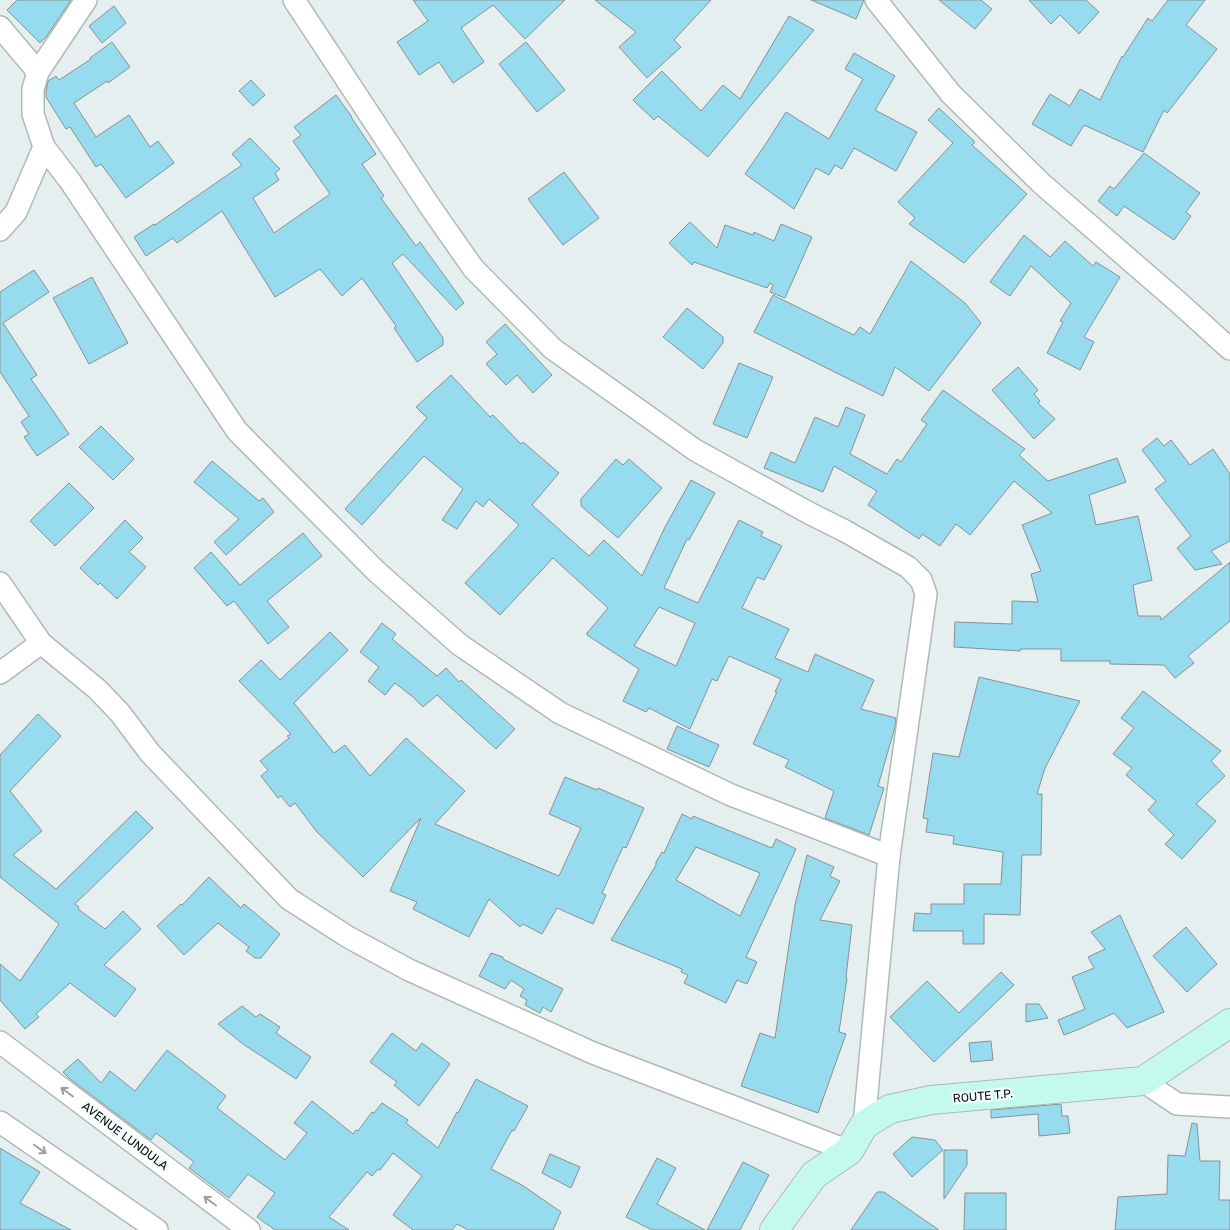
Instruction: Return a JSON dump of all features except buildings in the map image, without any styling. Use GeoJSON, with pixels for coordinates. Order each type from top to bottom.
{"type":"FeatureCollection","features":[{"type":"Feature","properties":{"kind":"street"},"geometry":{"type":"LineString","coordinates":[[86,0],[38,72],[33,89],[33,114],[44,147],[70,181],[237,430],[378,572],[460,645],[560,713],[731,795],[889,856]]}},
{"type":"Feature","properties":{"kind":"street"},"geometry":{"type":"LineString","coordinates":[[294,0],[429,205],[473,268],[553,349],[695,450],[908,567],[921,580],[926,594],[889,856],[864,1125]]}},
{"type":"Feature","properties":{"kind":"street"},"geometry":{"type":"LineString","coordinates":[[876,0],[951,94],[1028,171],[1230,349]]}},
{"type":"Feature","properties":{"kind":"street"},"geometry":{"type":"LineString","coordinates":[[0,27],[38,72]]}},
{"type":"Feature","properties":{"kind":"street"},"geometry":{"type":"LineString","coordinates":[[0,230],[16,212],[44,147]]}},
{"type":"Feature","properties":{"kind":"street"},"geometry":{"type":"LineString","coordinates":[[0,583],[41,643],[103,695],[120,713],[150,753],[289,899],[348,937],[409,970],[593,1053],[849,1151]]}},
{"type":"Feature","properties":{"kind":"street"},"geometry":{"type":"LineString","coordinates":[[0,673],[41,643]]}},
{"type":"Feature","properties":{"kind":"street","name":"ROUTE T.P."},"geometry":{"type":"LineString","coordinates":[[774,1230],[814,1175],[849,1151],[864,1125],[890,1109],[931,1100],[1143,1081],[1230,1023]]}},
{"type":"Feature","properties":{"kind":"street","name":"AVENUE LUNDULA"},"geometry":{"type":"LineString","coordinates":[[0,1042],[249,1230]]}},
{"type":"Feature","properties":{"kind":"street"},"geometry":{"type":"LineString","coordinates":[[1143,1081],[1177,1104],[1230,1107]]}},
{"type":"Feature","properties":{"kind":"street"},"geometry":{"type":"LineString","coordinates":[[0,1122],[157,1230]]}}]}
